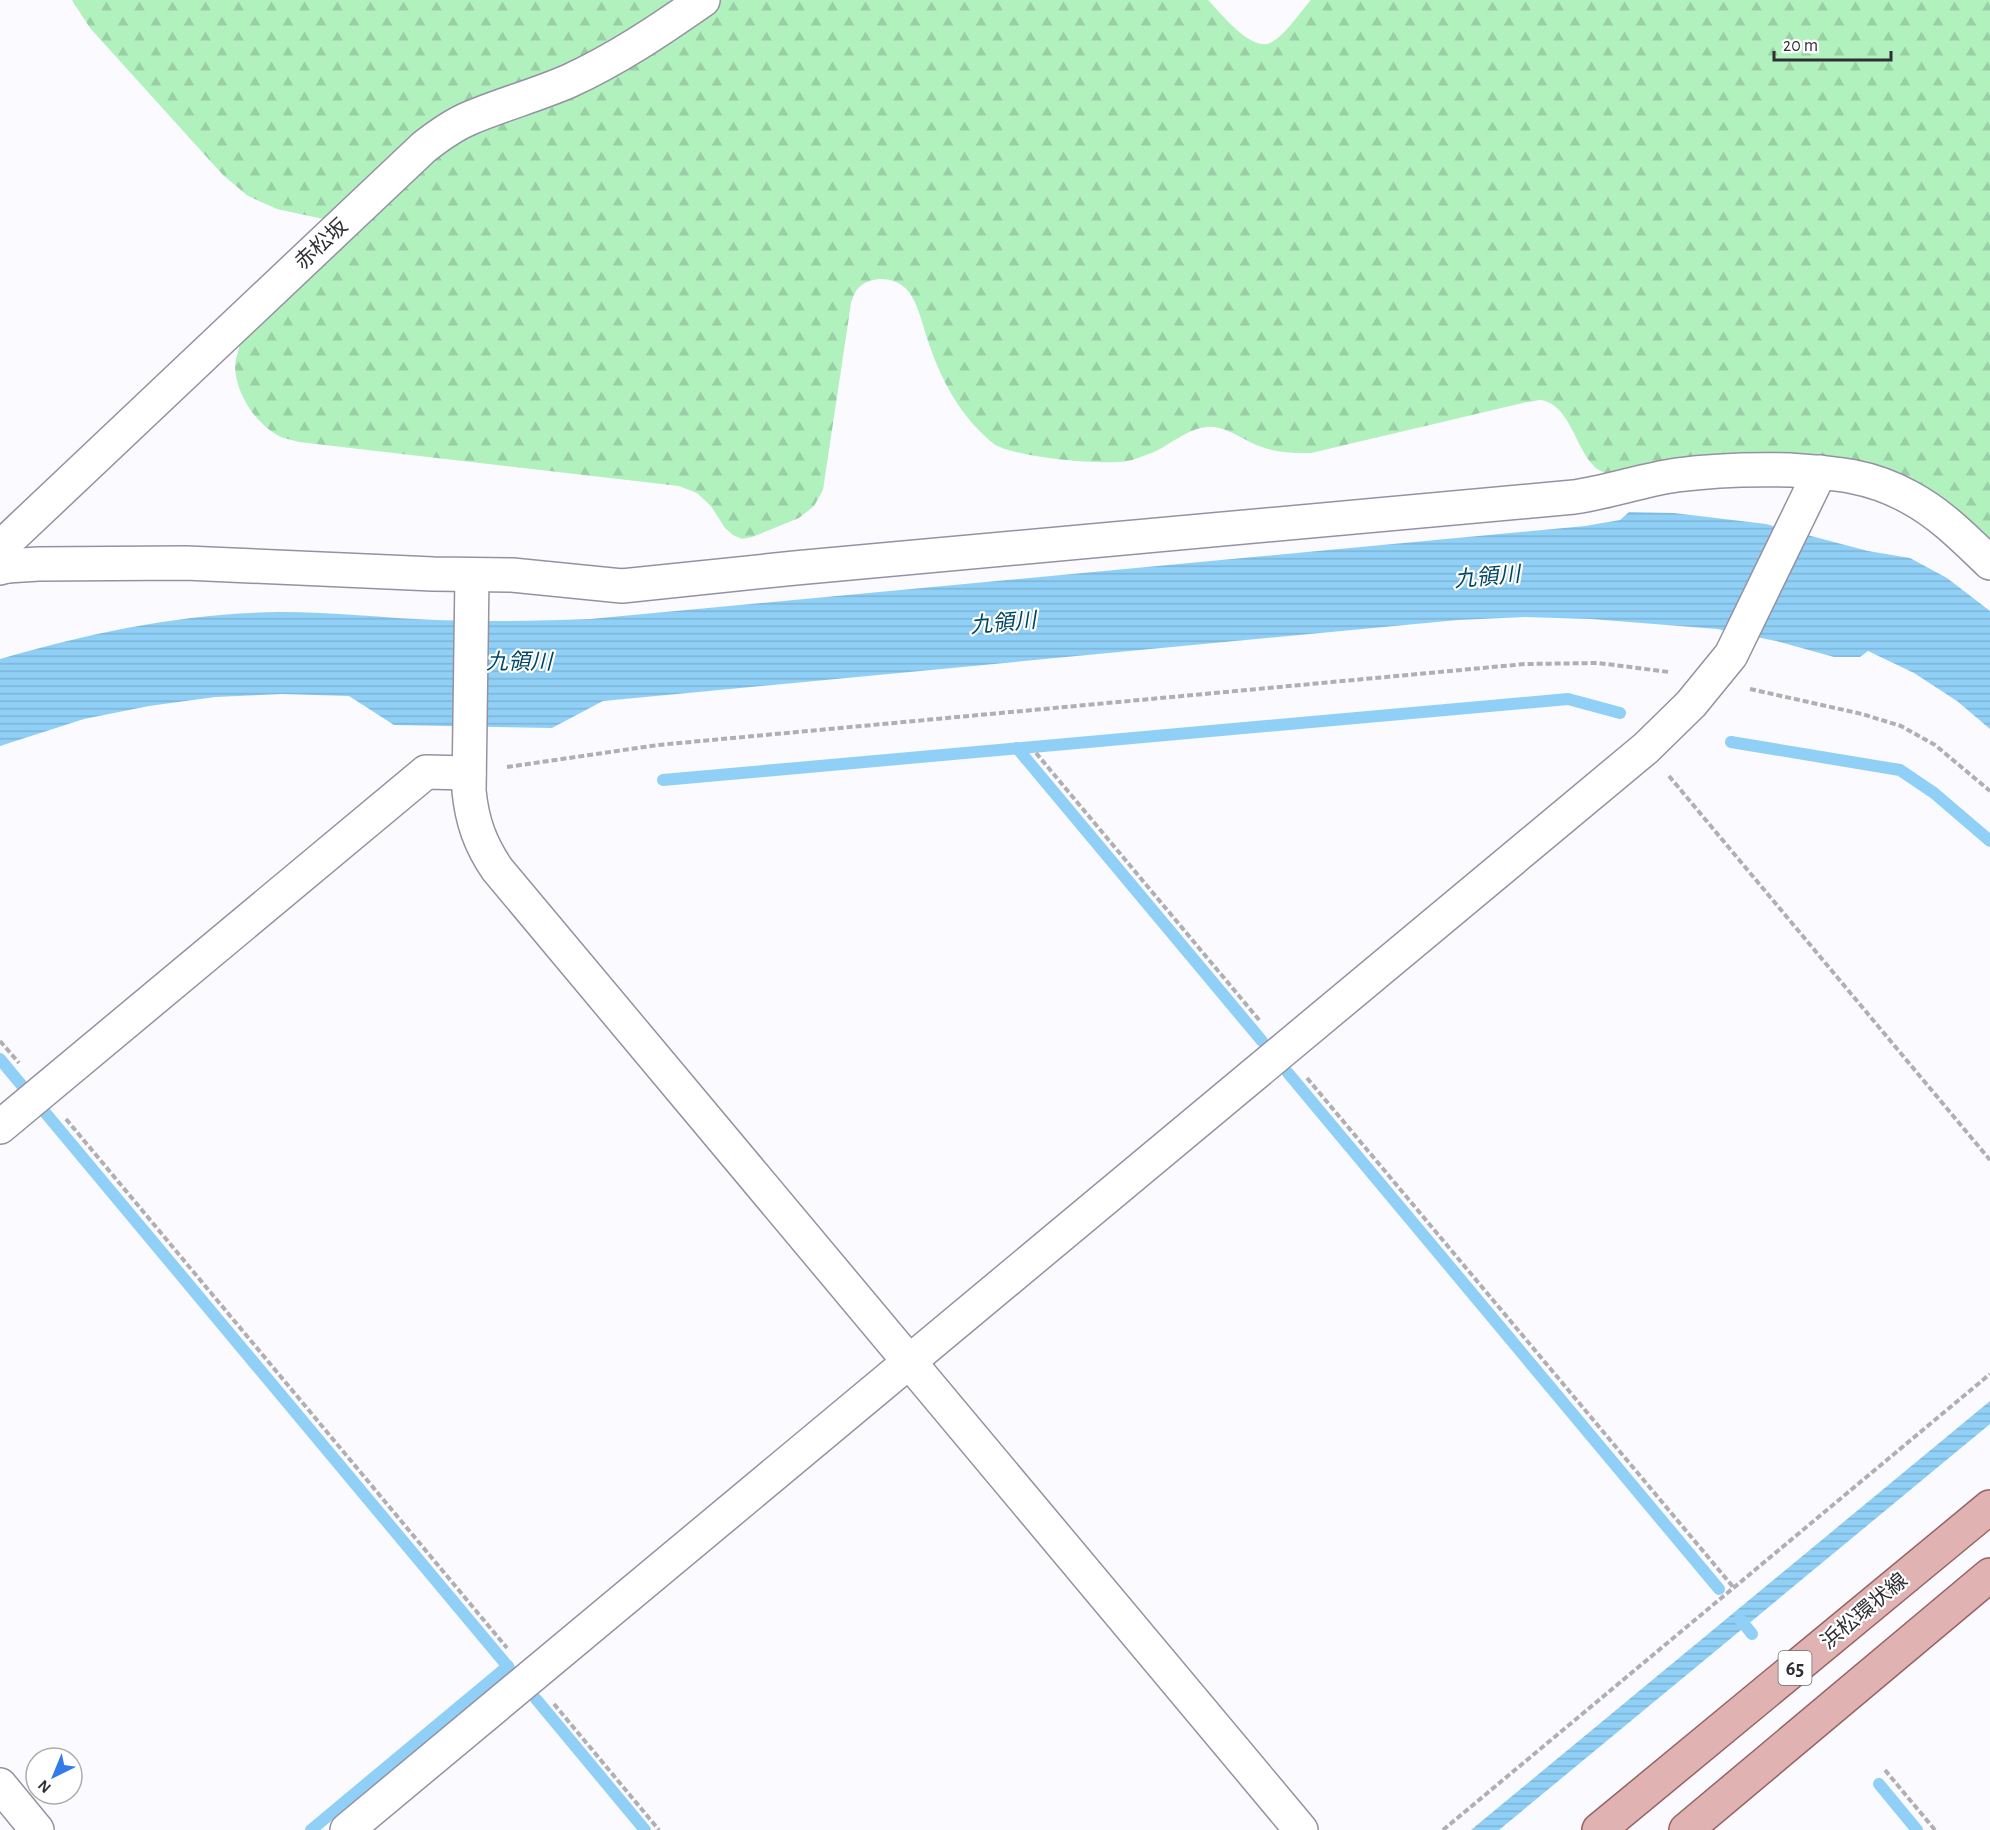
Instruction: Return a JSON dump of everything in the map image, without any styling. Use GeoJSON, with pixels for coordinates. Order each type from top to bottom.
{"type":"FeatureCollection","features":[{"type":"Feature","properties":{"kind":"main road","name":"浜松環状線"},"geometry":{"type":"LineString","coordinates":[[1599,1830],[1990,1507]]}},
{"type":"Feature","properties":{"kind":"main road","name":"65"},"geometry":{"type":"LineString","coordinates":[[1686,1830],[1990,1575]]}},
{"type":"Feature","properties":{"kind":"street","name":"赤松坂"},"geometry":{"type":"LineString","coordinates":[[4,567],[3,545],[424,147],[445,131],[469,118],[569,81],[616,57],[703,0]]}},
{"type":"Feature","properties":{"kind":"street"},"geometry":{"type":"LineString","coordinates":[[4,567],[162,562],[471,588],[512,575],[614,585],[646,584],[1574,497],[1604,493],[1675,475],[1717,470],[1759,469],[1836,473],[1886,486],[1909,497],[1951,525],[1990,563]]}},
{"type":"Feature","properties":{"kind":"street"},"geometry":{"type":"LineString","coordinates":[[347,1830],[1646,748],[1691,704],[1731,655],[1820,472]]}},
{"type":"Feature","properties":{"kind":"street"},"geometry":{"type":"LineString","coordinates":[[471,588],[469,767],[471,812],[476,832],[485,852],[1301,1830]]}},
{"type":"Feature","properties":{"kind":"street"},"geometry":{"type":"LineString","coordinates":[[0,1127],[426,772],[469,767]]}},
{"type":"Feature","properties":{"kind":"street"},"geometry":{"type":"LineString","coordinates":[[0,1785],[37,1830]]}},
{"type":"Feature","properties":{"kind":"path"},"geometry":{"type":"LineString","coordinates":[[469,767],[658,745],[1525,664],[1571,662],[1634,666],[1862,714],[1901,726],[1935,745],[1990,791]]}},
{"type":"Feature","properties":{"kind":"path"},"geometry":{"type":"LineString","coordinates":[[1646,748],[1990,1160]]}},
{"type":"Feature","properties":{"kind":"path"},"geometry":{"type":"LineString","coordinates":[[1036,753],[1734,1588]]}},
{"type":"Feature","properties":{"kind":"path"},"geometry":{"type":"LineString","coordinates":[[0,1041],[659,1830]]}},
{"type":"Feature","properties":{"kind":"path"},"geometry":{"type":"LineString","coordinates":[[1443,1830],[1990,1374]]}},
{"type":"Feature","properties":{"kind":"path"},"geometry":{"type":"LineString","coordinates":[[1885,1770],[1935,1830]]}},
{"type":"Feature","properties":{"kind":"green space"},"geometry":{"type":"Polygon","coordinates":[[[72,0],[1208,0],[1237,30],[1255,42],[1264,44],[1272,42],[1283,33],[1311,0],[1990,0],[1990,544],[1915,486],[1609,475],[1596,468],[1587,457],[1559,409],[1541,400],[1311,453],[1268,449],[1221,428],[1207,427],[1179,437],[1154,452],[1121,462],[1062,460],[1020,453],[994,444],[971,422],[945,382],[932,353],[919,313],[908,291],[896,282],[882,279],[867,282],[861,286],[855,292],[851,303],[823,490],[814,506],[799,518],[752,537],[742,539],[733,535],[725,528],[711,506],[697,493],[679,486],[299,442],[281,437],[263,425],[243,398],[236,377],[236,361],[240,343],[328,220],[277,209],[248,196],[223,175],[90,28],[72,0]]]}},
{"type":"Feature","properties":{"kind":"water","name":"九領川"},"geometry":{"type":"Polygon","coordinates":[[[1629,512],[1674,513],[1766,524],[1868,551],[1910,558],[1947,578],[1990,611],[1990,729],[1957,701],[1914,673],[1868,651],[1860,657],[1834,657],[1776,641],[1717,629],[1591,619],[1525,617],[1458,620],[603,701],[552,728],[394,725],[349,696],[282,694],[215,697],[149,706],[84,719],[0,746],[0,659],[69,640],[174,620],[281,612],[454,621],[590,619],[1585,526],[1620,520],[1629,512]]]}},
{"type":"Feature","properties":{"kind":"water"},"geometry":{"type":"Polygon","coordinates":[[[1990,1401],[1990,1424],[1499,1830],[1471,1830],[1990,1401]]]}},
{"type":"Feature","properties":{"kind":"waterway"},"geometry":{"type":"LineString","coordinates":[[663,780],[1568,699],[1620,713]]}},
{"type":"Feature","properties":{"kind":"waterway"},"geometry":{"type":"LineString","coordinates":[[1731,742],[1900,770],[1934,793],[1990,841]]}},
{"type":"Feature","properties":{"kind":"waterway"},"geometry":{"type":"LineString","coordinates":[[1017,748],[1262,1041]]}},
{"type":"Feature","properties":{"kind":"waterway"},"geometry":{"type":"LineString","coordinates":[[0,1059],[24,1088]]}},
{"type":"Feature","properties":{"kind":"waterway"},"geometry":{"type":"LineString","coordinates":[[1288,1073],[1719,1589]]}},
{"type":"Feature","properties":{"kind":"waterway"},"geometry":{"type":"LineString","coordinates":[[43,1110],[509,1668]]}},
{"type":"Feature","properties":{"kind":"waterway"},"geometry":{"type":"LineString","coordinates":[[1740,1619],[1752,1634]]}},
{"type":"Feature","properties":{"kind":"waterway"},"geometry":{"type":"LineString","coordinates":[[311,1830],[508,1666]]}},
{"type":"Feature","properties":{"kind":"waterway"},"geometry":{"type":"LineString","coordinates":[[536,1699],[645,1830]]}},
{"type":"Feature","properties":{"kind":"waterway"},"geometry":{"type":"LineString","coordinates":[[1879,1784],[1917,1830]]}}]}
